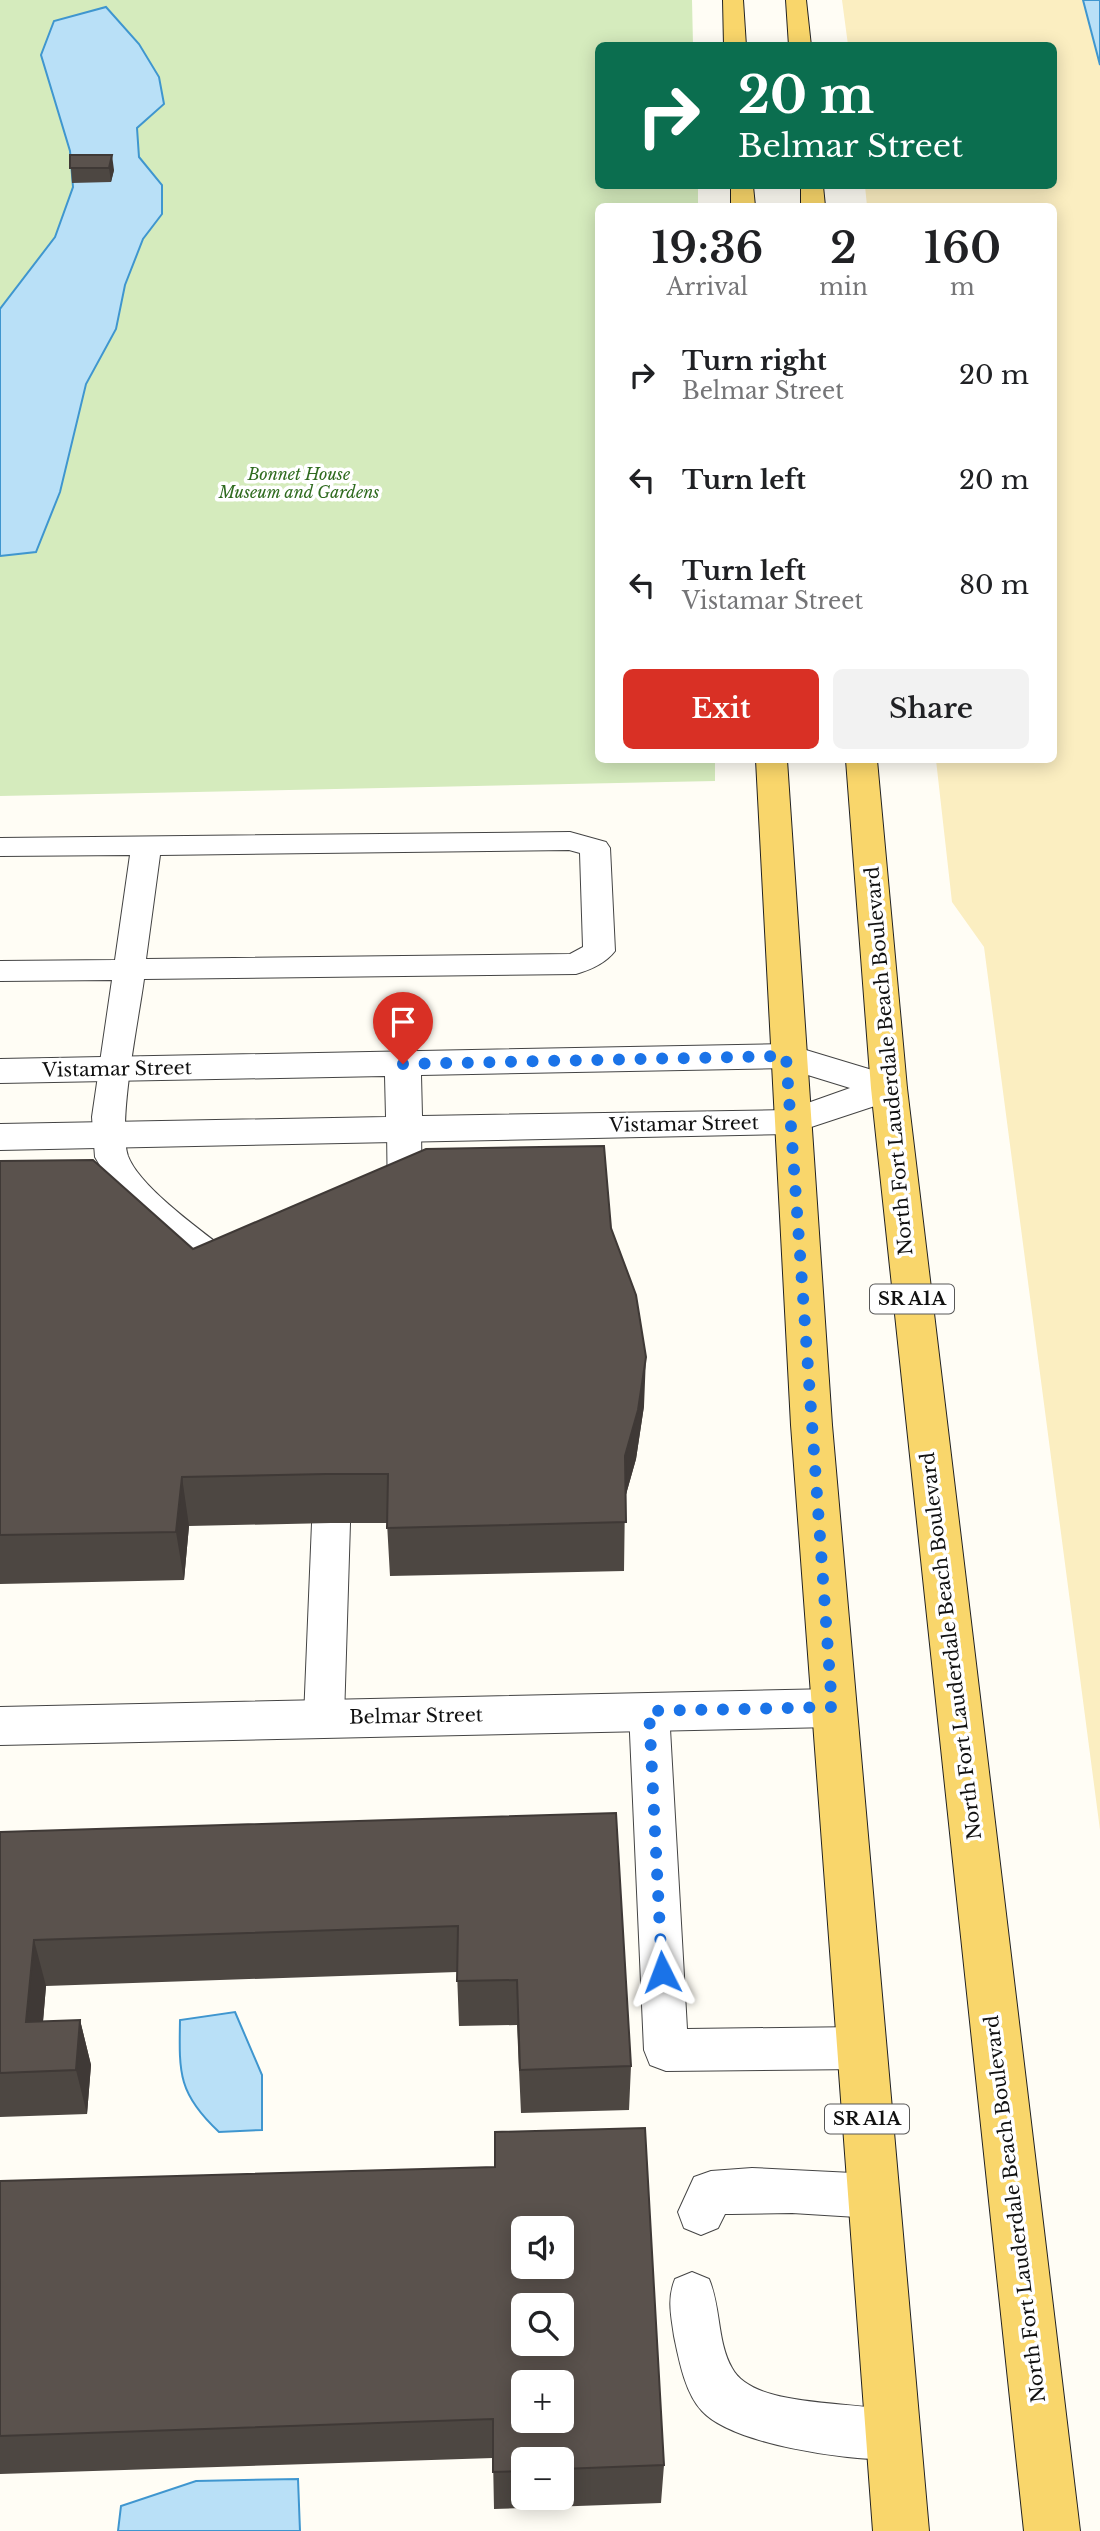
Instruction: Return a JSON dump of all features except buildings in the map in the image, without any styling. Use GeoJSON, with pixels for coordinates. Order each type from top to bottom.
{"type":"FeatureCollection","features":[{"type":"Feature","properties":{"kind":"main road"},"geometry":{"type":"LineString","coordinates":[[733,0],[735,42]]}},
{"type":"Feature","properties":{"kind":"main road"},"geometry":{"type":"LineString","coordinates":[[796,0],[800,42]]}},
{"type":"Feature","properties":{"kind":"main road","name":"SR A1A"},"geometry":{"type":"LineString","coordinates":[[771,763],[790,1122],[832,1707],[901,2531]]}},
{"type":"Feature","properties":{"kind":"main road","name":"North Fort Lauderdale Beach Boulevard"},"geometry":{"type":"LineString","coordinates":[[861,763],[889,1088],[946,1613],[1052,2531]]}},
{"type":"Feature","properties":{"kind":"street","name":"Vistamar Street"},"geometry":{"type":"LineString","coordinates":[[0,1071],[786,1056],[889,1088]]}},
{"type":"Feature","properties":{"kind":"street"},"geometry":{"type":"LineString","coordinates":[[403,1064],[404,1129]]}},
{"type":"Feature","properties":{"kind":"street","name":"Vistamar Street"},"geometry":{"type":"LineString","coordinates":[[0,1137],[790,1122],[889,1088]]}},
{"type":"Feature","properties":{"kind":"street","name":"Belmar Street"},"geometry":{"type":"LineString","coordinates":[[0,1726],[832,1707]]}},
{"type":"Feature","properties":{"kind":"lane"},"geometry":{"type":"LineString","coordinates":[[0,847],[570,841],[595,848],[599,951],[576,964],[0,971]]}},
{"type":"Feature","properties":{"kind":"lane"},"geometry":{"type":"LineString","coordinates":[[146,846],[116,1069],[109,1135],[113,1157],[137,1192],[244,1282]]}},
{"type":"Feature","properties":{"kind":"lane"},"geometry":{"type":"LineString","coordinates":[[404,1129],[405,1210]]}},
{"type":"Feature","properties":{"kind":"lane"},"geometry":{"type":"LineString","coordinates":[[324,1718],[331,1523]]}},
{"type":"Feature","properties":{"kind":"lane"},"geometry":{"type":"LineString","coordinates":[[649,1711],[666,2050],[860,2048]]}},
{"type":"Feature","properties":{"kind":"lane"},"geometry":{"type":"LineString","coordinates":[[701,2212],[711,2193],[797,2189],[873,2196]]}},
{"type":"Feature","properties":{"kind":"lane"},"geometry":{"type":"LineString","coordinates":[[692,2296],[701,2353],[719,2393],[752,2414],[813,2427],[893,2434]]}},
{"type":"Feature","properties":{"kind":"green space","name":"Bonnet House Museum and Gardens"},"geometry":{"type":"Polygon","coordinates":[[[0,0],[692,0],[693,42],[595,42],[595,189],[698,189],[698,203],[595,203],[595,763],[715,763],[715,781],[0,796],[0,0]]]}},
{"type":"Feature","properties":{"kind":"sand"},"geometry":{"type":"Polygon","coordinates":[[[842,0],[1083,0],[1100,65],[1100,1830],[984,947],[952,902],[936,763],[1057,763],[1057,203],[867,203],[865,189],[1057,189],[1057,42],[848,42],[842,0]]]}},
{"type":"Feature","properties":{"kind":"water"},"geometry":{"type":"Polygon","coordinates":[[[1083,0],[1100,0],[1100,65],[1083,0]]]}},
{"type":"Feature","properties":{"kind":"water"},"geometry":{"type":"Polygon","coordinates":[[[106,7],[139,44],[159,77],[164,104],[137,128],[139,157],[162,185],[162,214],[143,239],[125,285],[116,329],[86,384],[60,492],[36,552],[0,556],[0,309],[55,237],[73,187],[70,151],[41,55],[54,21],[106,7]]]}},
{"type":"Feature","properties":{"kind":"water"},"geometry":{"type":"Polygon","coordinates":[[[235,2012],[262,2075],[262,2130],[219,2132],[195,2106],[188,2094],[181,2069],[180,2020],[235,2012]]]}},
{"type":"Feature","properties":{"kind":"water"},"geometry":{"type":"Polygon","coordinates":[[[298,2479],[300,2531],[118,2531],[121,2506],[196,2481],[298,2479]]]}},
{"type":"Feature","properties":{"kind":"route"},"geometry":{"type":"LineString","coordinates":[[403,1064],[786,1056],[832,1707],[649,1711],[662,1972]]}}]}
